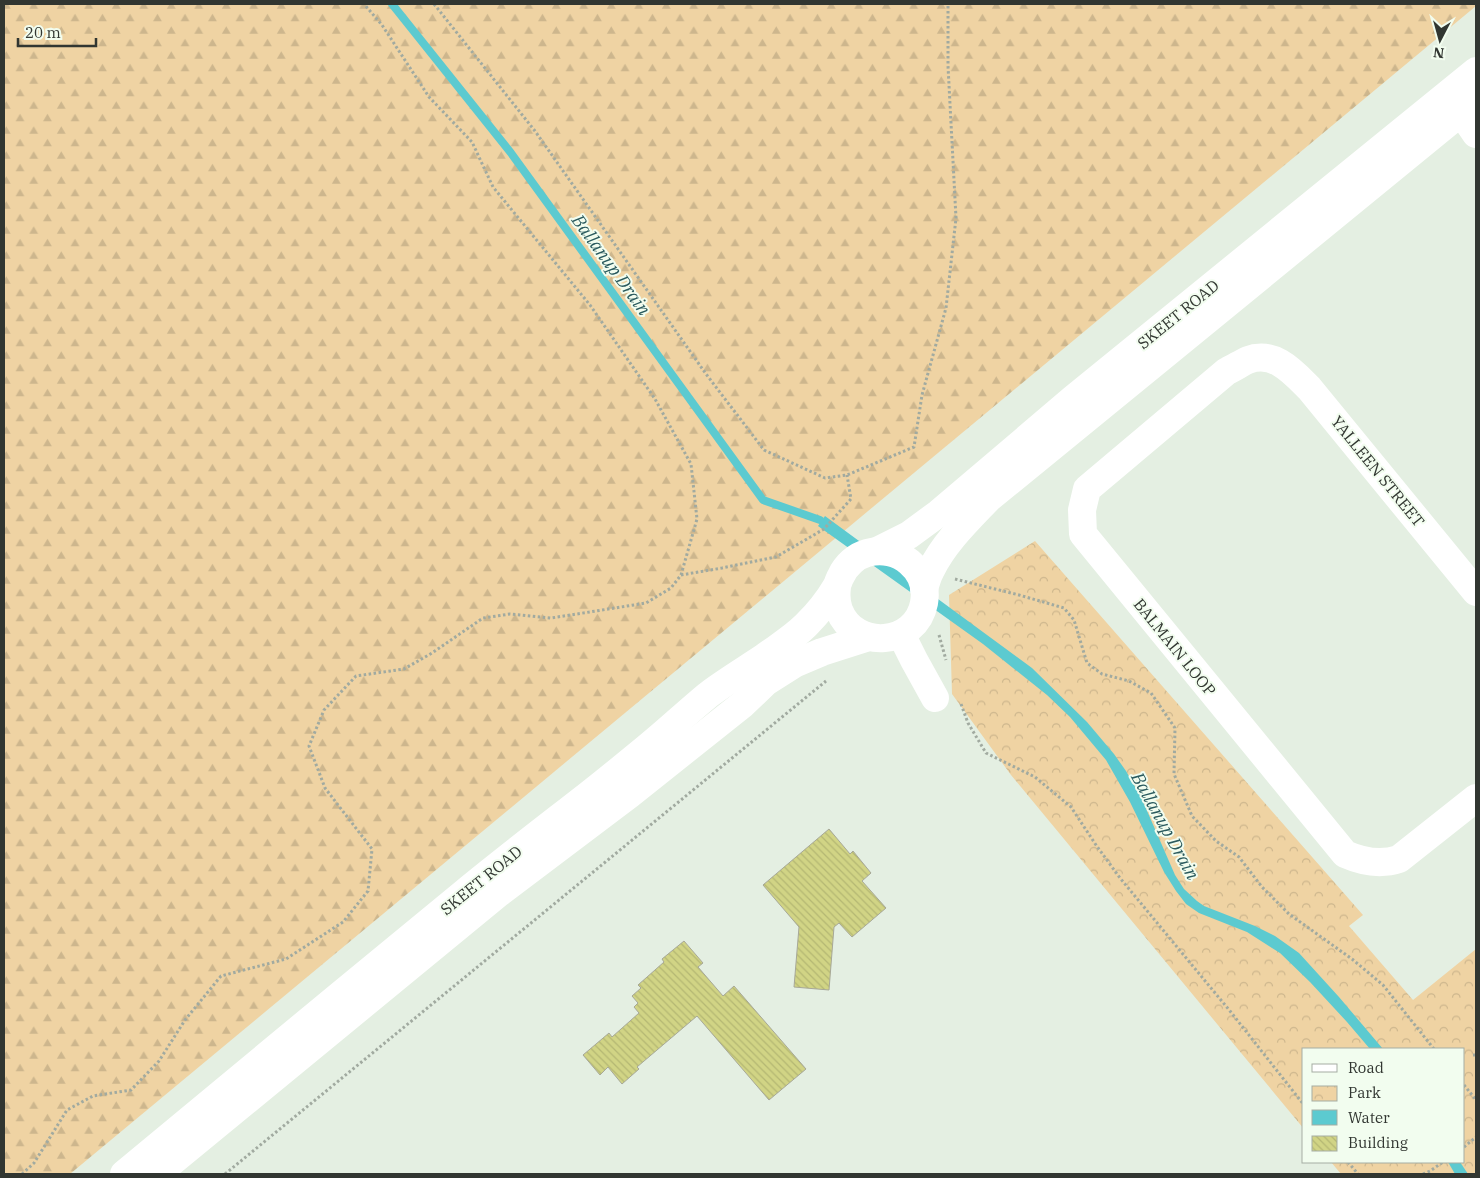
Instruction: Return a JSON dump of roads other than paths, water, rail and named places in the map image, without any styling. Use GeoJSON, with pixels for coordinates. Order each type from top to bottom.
{"type":"FeatureCollection","features":[{"type":"Feature","properties":{"kind":"street","name":"SKEET ROAD"},"geometry":{"type":"LineString","coordinates":[[877,551],[909,535],[939,513],[1073,399],[1476,71]]}},
{"type":"Feature","properties":{"kind":"street","name":"SKEET ROAD"},"geometry":{"type":"LineString","coordinates":[[924,588],[931,570],[945,548],[960,528],[988,499],[1471,115]]}},
{"type":"Feature","properties":{"kind":"street","name":"YALLEEN STREET"},"geometry":{"type":"LineString","coordinates":[[1272,358],[1291,370],[1310,388],[1476,592]]}},
{"type":"Feature","properties":{"kind":"street","name":"BALMAIN LOOP"},"geometry":{"type":"LineString","coordinates":[[1272,358],[1250,359],[1227,371],[1087,488],[1082,510],[1083,534],[1346,854],[1358,860],[1372,862],[1391,862],[1399,859],[1476,798]]}},
{"type":"Feature","properties":{"kind":"street"},"geometry":{"type":"LineString","coordinates":[[877,551],[890,552],[903,556],[913,565],[920,576],[925,599],[917,620],[910,628],[890,638],[879,639],[856,632],[847,623],[840,612],[836,600],[837,587],[842,573],[851,562],[863,554],[877,551]]}},
{"type":"Feature","properties":{"kind":"street","name":"SKEET ROAD"},"geometry":{"type":"LineString","coordinates":[[124,1174],[466,891],[640,754],[710,693],[789,640],[806,625],[837,587]]}},
{"type":"Feature","properties":{"kind":"street"},"geometry":{"type":"LineString","coordinates":[[901,634],[914,660],[947,699]]}},
{"type":"Feature","properties":{"kind":"street","name":"SKEET ROAD"},"geometry":{"type":"LineString","coordinates":[[158,1174],[499,893],[630,794],[742,704],[766,682],[796,663],[822,652],[869,637]]}},
{"type":"Feature","properties":{"kind":"water"},"geometry":{"type":"Polygon","coordinates":[[[825,516],[1032,668],[1087,722],[1126,771],[1141,797],[1175,875],[1184,889],[1204,906],[1255,926],[1275,936],[1299,953],[1382,1048],[1369,1048],[1310,982],[1280,953],[1247,932],[1199,913],[1186,904],[1164,872],[1130,802],[1106,760],[1070,717],[1047,695],[983,644],[818,526],[825,516]]]}},
{"type":"Feature","properties":{"kind":"water"},"geometry":{"type":"Polygon","coordinates":[[[1449,1163],[1461,1163],[1468,1174],[1455,1174],[1449,1163]]]}},
{"type":"Feature","properties":{"kind":"waterway","name":"Ballanup Drain"},"geometry":{"type":"LineString","coordinates":[[392,4],[511,153],[763,500],[820,520]]}}]}
